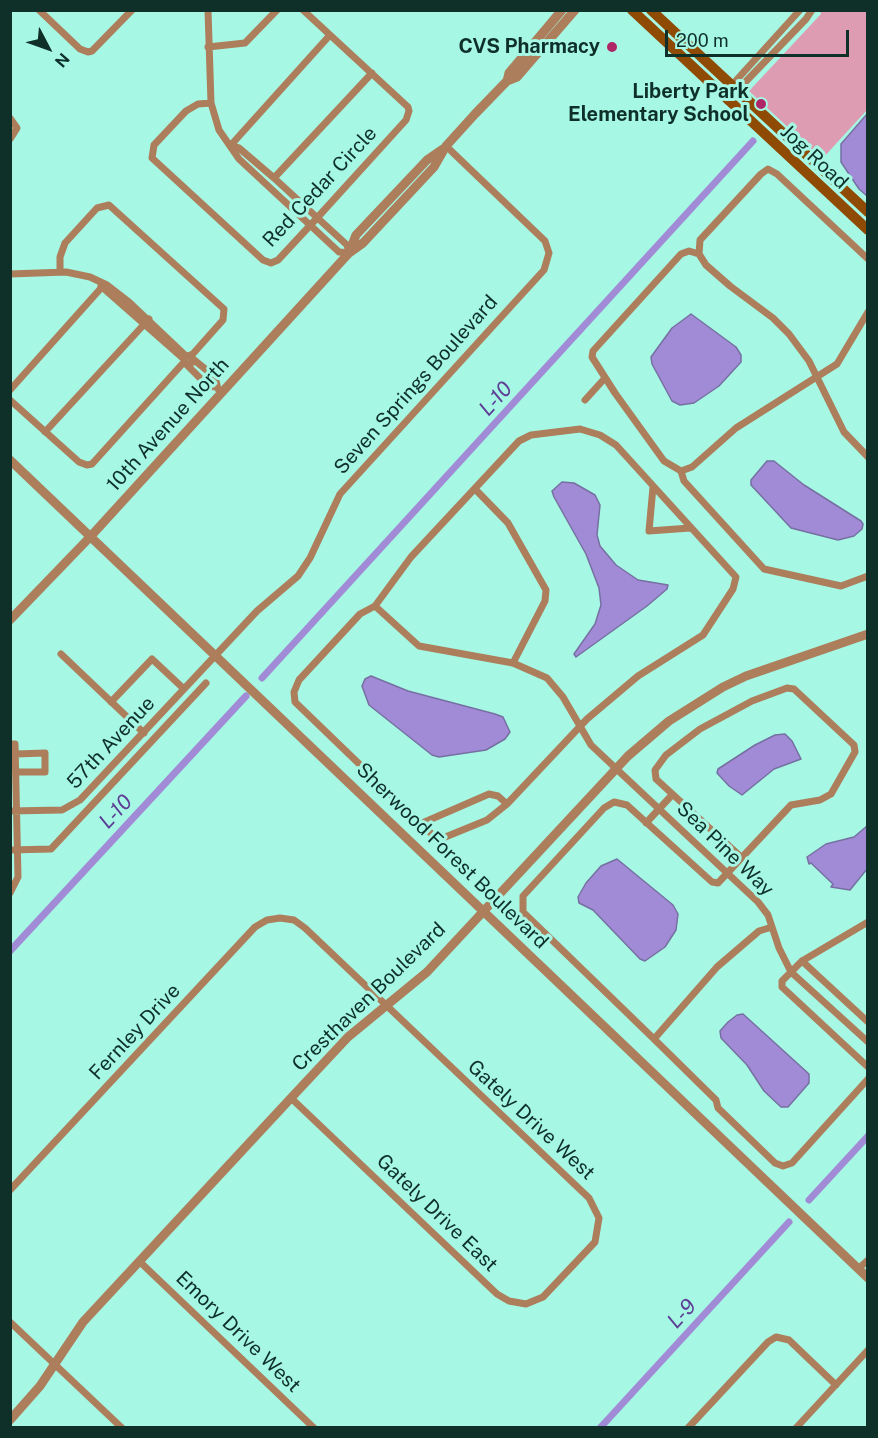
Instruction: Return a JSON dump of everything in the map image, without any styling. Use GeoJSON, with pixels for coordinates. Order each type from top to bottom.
{"type":"FeatureCollection","features":[{"type":"Feature","properties":{"kind":"main road","name":"Jog Road"},"geometry":{"type":"LineString","coordinates":[[632,10],[724,99],[867,230]]}},
{"type":"Feature","properties":{"kind":"main road","name":"Jog Road"},"geometry":{"type":"LineString","coordinates":[[651,10],[867,212]]}},
{"type":"Feature","properties":{"kind":"main road"},"geometry":{"type":"LineString","coordinates":[[846,210],[855,200]]}},
{"type":"Feature","properties":{"kind":"street"},"geometry":{"type":"LineString","coordinates":[[39,10],[80,49],[88,52],[92,51],[132,10]]}},
{"type":"Feature","properties":{"kind":"street"},"geometry":{"type":"LineString","coordinates":[[47,18],[54,10]]}},
{"type":"Feature","properties":{"kind":"street"},"geometry":{"type":"LineString","coordinates":[[208,10],[211,103],[219,130],[239,159],[339,252],[349,253],[347,245],[274,178],[239,148],[231,145]]}},
{"type":"Feature","properties":{"kind":"street"},"geometry":{"type":"LineString","coordinates":[[208,47],[245,43],[277,10]]}},
{"type":"Feature","properties":{"kind":"street","name":"Red Cedar Circle"},"geometry":{"type":"LineString","coordinates":[[211,103],[198,104],[186,111],[154,145],[152,158],[267,262],[278,260],[408,116],[408,107],[303,10]]}},
{"type":"Feature","properties":{"kind":"street","name":"10th Avenue North"},"geometry":{"type":"LineString","coordinates":[[507,81],[509,73],[562,10]]}},
{"type":"Feature","properties":{"kind":"street","name":"10th Avenue North"},"geometry":{"type":"LineString","coordinates":[[10,620],[91,536],[219,390],[349,253],[356,235],[427,160],[446,146],[507,81],[517,77],[575,10]]}},
{"type":"Feature","properties":{"kind":"street"},"geometry":{"type":"LineString","coordinates":[[724,99],[800,10]]}},
{"type":"Feature","properties":{"kind":"street"},"geometry":{"type":"LineString","coordinates":[[734,88],[806,20],[812,10]]}},
{"type":"Feature","properties":{"kind":"street"},"geometry":{"type":"LineString","coordinates":[[231,145],[330,35]]}},
{"type":"Feature","properties":{"kind":"street"},"geometry":{"type":"LineString","coordinates":[[274,178],[372,73]]}},
{"type":"Feature","properties":{"kind":"street"},"geometry":{"type":"LineString","coordinates":[[10,118],[17,128],[10,139]]}},
{"type":"Feature","properties":{"kind":"street","name":"Seven Springs Boulevard"},"geometry":{"type":"LineString","coordinates":[[216,655],[257,610],[298,576],[310,558],[340,494],[546,266],[549,249],[542,237],[446,146]]}},
{"type":"Feature","properties":{"kind":"street"},"geometry":{"type":"LineString","coordinates":[[699,254],[700,240],[768,169],[777,174],[867,259]]}},
{"type":"Feature","properties":{"kind":"street"},"geometry":{"type":"LineString","coordinates":[[10,400],[79,462],[92,464],[223,320],[224,309],[109,205],[97,208],[65,243],[60,257],[60,272]]}},
{"type":"Feature","properties":{"kind":"street"},"geometry":{"type":"LineString","coordinates":[[867,458],[844,432],[818,377],[789,334],[721,279],[699,254],[689,251],[681,254],[593,351],[592,357],[605,378],[664,461],[681,471],[684,481],[764,569],[841,586],[867,576]]}},
{"type":"Feature","properties":{"kind":"street"},"geometry":{"type":"LineString","coordinates":[[10,274],[60,272],[81,274],[100,284],[188,359],[215,377],[219,390]]}},
{"type":"Feature","properties":{"kind":"street"},"geometry":{"type":"LineString","coordinates":[[10,390],[100,284]]}},
{"type":"Feature","properties":{"kind":"street"},"geometry":{"type":"LineString","coordinates":[[681,471],[692,467],[736,428],[837,364],[867,312]]}},
{"type":"Feature","properties":{"kind":"street"},"geometry":{"type":"LineString","coordinates":[[45,432],[146,322]]}},
{"type":"Feature","properties":{"kind":"street"},"geometry":{"type":"LineString","coordinates":[[585,400],[605,378]]}},
{"type":"Feature","properties":{"kind":"street"},"geometry":{"type":"LineString","coordinates":[[580,429],[600,435],[616,446],[736,577],[733,590],[703,635],[638,676],[579,729],[507,804],[487,820],[438,840],[295,702],[294,692],[299,680],[360,614],[375,606],[411,558],[476,490],[519,441],[531,435],[580,429]]}},
{"type":"Feature","properties":{"kind":"street","name":"Sherwood Forest Boulevard"},"geometry":{"type":"LineString","coordinates":[[10,460],[867,1278]]}},
{"type":"Feature","properties":{"kind":"street"},"geometry":{"type":"LineString","coordinates":[[653,487],[649,531],[690,528]]}},
{"type":"Feature","properties":{"kind":"street"},"geometry":{"type":"LineString","coordinates":[[476,490],[508,523],[546,590],[545,601],[513,663]]}},
{"type":"Feature","properties":{"kind":"street","name":"Sea Pine Way"},"geometry":{"type":"LineString","coordinates":[[375,606],[419,646],[513,663],[547,678],[563,697],[579,729],[600,755],[758,902],[768,915],[783,958],[791,972],[867,1042]]}},
{"type":"Feature","properties":{"kind":"street","name":"Cresthaven Boulevard"},"geometry":{"type":"LineString","coordinates":[[10,1420],[40,1386],[83,1322],[139,1261],[348,1037],[414,985],[616,768],[669,721],[723,687],[746,676],[866,638]]}},
{"type":"Feature","properties":{"kind":"street"},"geometry":{"type":"LineString","coordinates":[[61,654],[144,733]]}},
{"type":"Feature","properties":{"kind":"street","name":"57th Avenue"},"geometry":{"type":"LineString","coordinates":[[14,811],[58,810],[74,806],[216,655]]}},
{"type":"Feature","properties":{"kind":"street"},"geometry":{"type":"LineString","coordinates":[[111,702],[152,659],[184,689]]}},
{"type":"Feature","properties":{"kind":"street"},"geometry":{"type":"LineString","coordinates":[[14,850],[51,849],[206,683]]}},
{"type":"Feature","properties":{"kind":"street"},"geometry":{"type":"LineString","coordinates":[[740,856],[656,779],[655,770],[666,755],[700,729],[752,700],[787,688],[794,689],[854,745],[855,752],[831,794],[820,800],[791,805],[717,882],[712,882],[627,805],[614,802],[604,808],[523,896],[521,904],[523,912],[716,1100],[718,1108],[776,1163],[783,1166],[792,1163],[867,1079]]}},
{"type":"Feature","properties":{"kind":"street"},"geometry":{"type":"LineString","coordinates":[[10,744],[15,744],[16,754],[14,850],[18,877],[10,893]]}},
{"type":"Feature","properties":{"kind":"street"},"geometry":{"type":"LineString","coordinates":[[16,754],[45,753],[45,772],[16,772]]}},
{"type":"Feature","properties":{"kind":"street"},"geometry":{"type":"LineString","coordinates":[[420,824],[489,794],[498,796],[507,804]]}},
{"type":"Feature","properties":{"kind":"street"},"geometry":{"type":"LineString","coordinates":[[646,823],[672,795]]}},
{"type":"Feature","properties":{"kind":"street","name":"Fernley Drive"},"geometry":{"type":"LineString","coordinates":[[10,1190],[255,927],[271,919],[294,920]]}},
{"type":"Feature","properties":{"kind":"street","name":"Gately Drive West"},"geometry":{"type":"LineString","coordinates":[[294,920],[592,1201],[599,1218],[598,1233],[590,1249],[568,1272]]}},
{"type":"Feature","properties":{"kind":"street"},"geometry":{"type":"LineString","coordinates":[[867,922],[802,961],[782,981],[782,987],[867,1067]]}},
{"type":"Feature","properties":{"kind":"street"},"geometry":{"type":"LineString","coordinates":[[654,1040],[717,967],[759,932],[772,927]]}},
{"type":"Feature","properties":{"kind":"street"},"geometry":{"type":"LineString","coordinates":[[802,961],[867,1022]]}},
{"type":"Feature","properties":{"kind":"street","name":"Gately Drive East"},"geometry":{"type":"LineString","coordinates":[[291,1098],[505,1299],[518,1304],[535,1302],[549,1292],[568,1272]]}},
{"type":"Feature","properties":{"kind":"street"},"geometry":{"type":"LineString","coordinates":[[858,1269],[867,1260]]}},
{"type":"Feature","properties":{"kind":"street","name":"Emory Drive West"},"geometry":{"type":"LineString","coordinates":[[139,1261],[314,1428]]}},
{"type":"Feature","properties":{"kind":"street"},"geometry":{"type":"LineString","coordinates":[[10,1322],[122,1428]]}},
{"type":"Feature","properties":{"kind":"street"},"geometry":{"type":"LineString","coordinates":[[688,1428],[768,1342],[776,1337],[789,1340],[836,1385]]}},
{"type":"Feature","properties":{"kind":"street"},"geometry":{"type":"LineString","coordinates":[[796,1428],[867,1350]]}},
{"type":"Feature","properties":{"kind":"shaded area"},"geometry":{"type":"Polygon","coordinates":[[[820,11],[868,11],[867,110],[822,159],[749,91],[821,14],[820,11]]]}},
{"type":"Feature","properties":{"kind":"shaded area"},"geometry":{"type":"Polygon","coordinates":[[[867,114],[867,196],[859,189],[841,162],[841,144],[867,114]]]}},
{"type":"Feature","properties":{"kind":"shaded area"},"geometry":{"type":"Polygon","coordinates":[[[691,314],[736,347],[741,355],[741,362],[719,386],[694,403],[680,405],[672,401],[652,364],[651,357],[672,328],[691,314]]]}},
{"type":"Feature","properties":{"kind":"shaded area"},"geometry":{"type":"Polygon","coordinates":[[[767,461],[774,461],[804,485],[861,521],[862,529],[854,536],[838,540],[791,528],[751,485],[751,480],[767,461]]]}},
{"type":"Feature","properties":{"kind":"shaded area"},"geometry":{"type":"Polygon","coordinates":[[[562,482],[574,483],[595,495],[600,505],[597,535],[600,546],[616,565],[638,580],[668,585],[667,589],[647,606],[576,657],[574,654],[595,624],[601,605],[599,588],[586,554],[552,491],[562,482]]]}},
{"type":"Feature","properties":{"kind":"shaded area"},"geometry":{"type":"Polygon","coordinates":[[[371,676],[408,691],[503,717],[510,732],[505,739],[486,750],[439,757],[432,755],[369,705],[362,686],[365,679],[371,676]]]}},
{"type":"Feature","properties":{"kind":"shaded area"},"geometry":{"type":"Polygon","coordinates":[[[785,734],[792,741],[801,759],[774,769],[742,795],[729,786],[717,773],[718,769],[755,745],[775,735],[785,734]]]}},
{"type":"Feature","properties":{"kind":"shaded area"},"geometry":{"type":"Polygon","coordinates":[[[867,826],[867,869],[850,890],[831,887],[833,884],[811,863],[809,864],[807,857],[826,844],[854,837],[867,826]]]}},
{"type":"Feature","properties":{"kind":"shaded area"},"geometry":{"type":"Polygon","coordinates":[[[617,859],[673,905],[678,914],[676,930],[665,947],[645,961],[640,959],[593,910],[579,903],[578,897],[586,883],[601,866],[617,859]]]}},
{"type":"Feature","properties":{"kind":"shaded area"},"geometry":{"type":"Polygon","coordinates":[[[743,1014],[809,1074],[809,1083],[788,1107],[781,1107],[764,1091],[747,1065],[721,1038],[720,1031],[728,1022],[737,1015],[743,1014]]]}},
{"type":"Feature","properties":{"kind":"waterway","name":"L-10"},"geometry":{"type":"LineString","coordinates":[[262,678],[753,141]]}},
{"type":"Feature","properties":{"kind":"waterway","name":"L-10"},"geometry":{"type":"LineString","coordinates":[[10,951],[246,696]]}},
{"type":"Feature","properties":{"kind":"waterway","name":"L-9"},"geometry":{"type":"LineString","coordinates":[[809,1200],[868,1136]]}},
{"type":"Feature","properties":{"kind":"waterway","name":"L-9"},"geometry":{"type":"LineString","coordinates":[[600,1428],[789,1222]]}},
{"type":"Feature","properties":{"kind":"place","name":"CVS Pharmacy"},"geometry":{"type":"Point","coordinates":[612,47]}},
{"type":"Feature","properties":{"kind":"place","name":"Liberty Park Elementary School"},"geometry":{"type":"Point","coordinates":[761,104]}}]}
